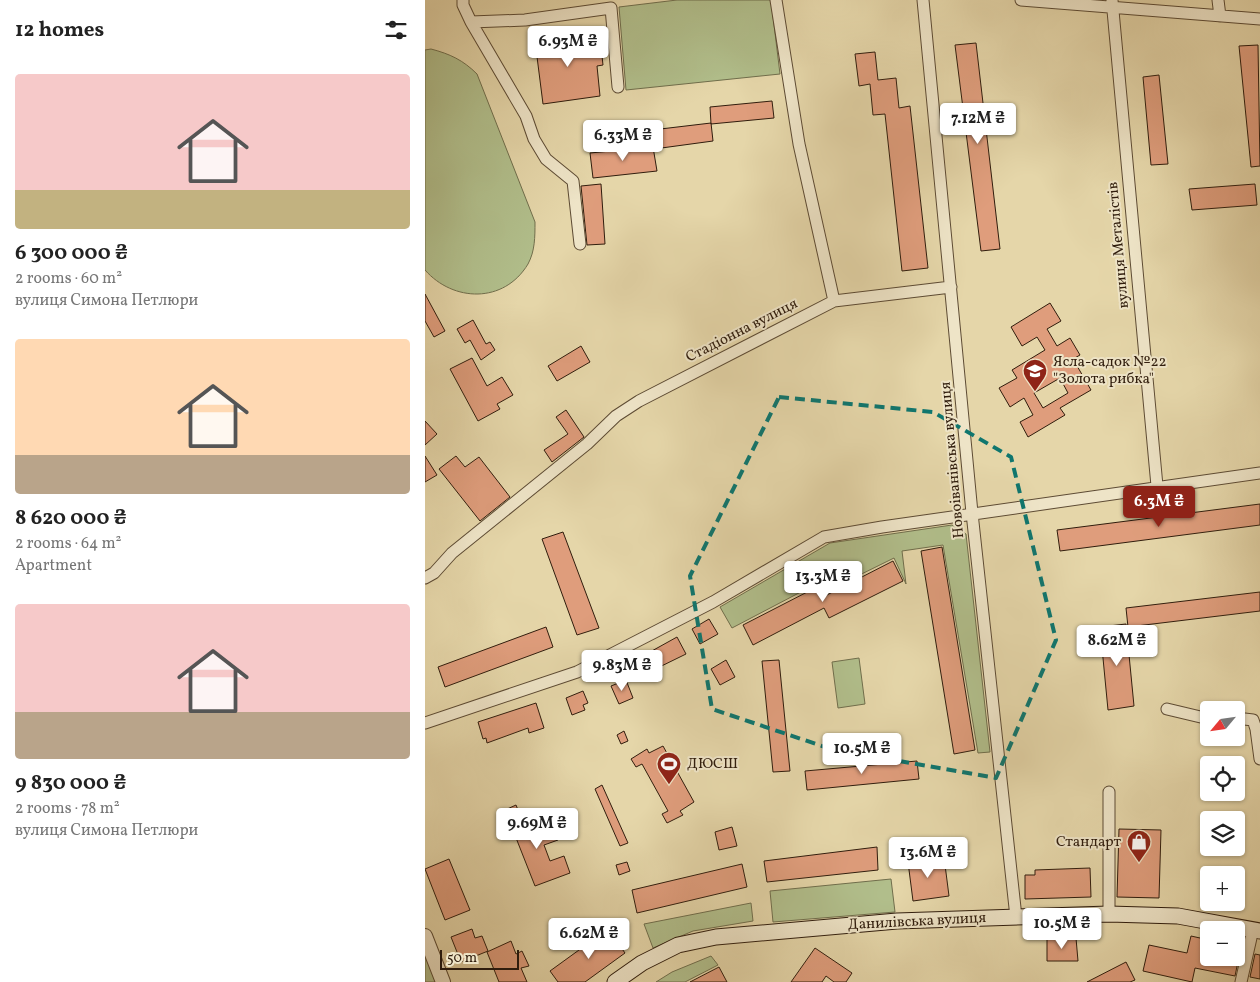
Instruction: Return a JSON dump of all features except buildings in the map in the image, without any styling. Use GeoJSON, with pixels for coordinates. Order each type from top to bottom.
{"type":"FeatureCollection","features":[{"type":"Feature","properties":{"kind":"main road","name":"Данилівська вулиця"},"geometry":{"type":"LineString","coordinates":[[615,982],[642,963],[678,945],[716,937],[897,922],[1109,914],[1178,916],[1256,930]]}},
{"type":"Feature","properties":{"kind":"street"},"geometry":{"type":"LineString","coordinates":[[463,0],[463,5],[471,22],[526,116],[534,139],[546,159],[573,181],[580,244]]}},
{"type":"Feature","properties":{"kind":"street"},"geometry":{"type":"LineString","coordinates":[[776,0],[799,144],[834,301],[951,287]]}},
{"type":"Feature","properties":{"kind":"street","name":"Новоіванівська вулиця"},"geometry":{"type":"LineString","coordinates":[[923,0],[973,513],[1016,917]]}},
{"type":"Feature","properties":{"kind":"street"},"geometry":{"type":"LineString","coordinates":[[1021,0],[1112,4],[1260,20]]}},
{"type":"Feature","properties":{"kind":"street"},"geometry":{"type":"LineString","coordinates":[[1218,0],[1219,16]]}},
{"type":"Feature","properties":{"kind":"street","name":"вулиця Металістів"},"geometry":{"type":"LineString","coordinates":[[1112,4],[1157,486]]}},
{"type":"Feature","properties":{"kind":"street"},"geometry":{"type":"LineString","coordinates":[[471,22],[525,20],[611,8],[618,87]]}},
{"type":"Feature","properties":{"kind":"street","name":"Стадіонна вулиця"},"geometry":{"type":"LineString","coordinates":[[425,578],[434,573],[452,553],[587,444],[616,416],[639,401],[834,301]]}},
{"type":"Feature","properties":{"kind":"street"},"geometry":{"type":"LineString","coordinates":[[425,723],[589,666],[713,602],[823,537],[1157,486],[1260,473]]}},
{"type":"Feature","properties":{"kind":"street"},"geometry":{"type":"LineString","coordinates":[[1167,709],[1200,716]]}},
{"type":"Feature","properties":{"kind":"street"},"geometry":{"type":"LineString","coordinates":[[1245,719],[1253,720],[1260,759]]}},
{"type":"Feature","properties":{"kind":"street"},"geometry":{"type":"LineString","coordinates":[[1109,792],[1109,914]]}},
{"type":"Feature","properties":{"kind":"street"},"geometry":{"type":"LineString","coordinates":[[1241,982],[1256,930]]}},
{"type":"Feature","properties":{"kind":"street"},"geometry":{"type":"LineString","coordinates":[[425,936],[443,982]]}},
{"type":"Feature","properties":{"kind":"highlighted area"},"geometry":{"type":"Polygon","coordinates":[[[779,397],[933,412],[1011,457],[1056,640],[996,778],[831,749],[712,709],[690,576],[779,397]]]}},
{"type":"Feature","properties":{"kind":"green space"},"geometry":{"type":"Polygon","coordinates":[[[677,0],[771,0],[780,74],[626,90],[619,7],[677,0]]]}},
{"type":"Feature","properties":{"kind":"green space"},"geometry":{"type":"Polygon","coordinates":[[[431,49],[456,58],[477,74],[535,222],[535,238],[528,264],[518,277],[506,286],[492,292],[464,293],[436,281],[425,270],[425,50],[431,49]]]}},
{"type":"Feature","properties":{"kind":"green space"},"geometry":{"type":"Polygon","coordinates":[[[952,525],[966,534],[990,752],[978,753],[943,545],[902,551],[906,584],[894,558],[821,594],[816,584],[732,628],[720,607],[830,543],[952,525]]]}},
{"type":"Feature","properties":{"kind":"green space"},"geometry":{"type":"Polygon","coordinates":[[[859,658],[865,704],[838,708],[832,662],[859,658]]]}},
{"type":"Feature","properties":{"kind":"green space"},"geometry":{"type":"Polygon","coordinates":[[[891,879],[895,912],[773,922],[770,891],[891,879]]]}},
{"type":"Feature","properties":{"kind":"green space"},"geometry":{"type":"Polygon","coordinates":[[[751,903],[753,921],[693,931],[653,948],[644,924],[751,903]]]}},
{"type":"Feature","properties":{"kind":"green space"},"geometry":{"type":"Polygon","coordinates":[[[425,947],[438,982],[425,982],[425,947]]]}},
{"type":"Feature","properties":{"kind":"green space"},"geometry":{"type":"Polygon","coordinates":[[[711,956],[718,965],[685,982],[656,982],[672,972],[711,956]]]}},
{"type":"Feature","properties":{"kind":"place","name":"Ясла-садок №22 \"Золота рибка\""},"geometry":{"type":"Point","coordinates":[1035,392]}},
{"type":"Feature","properties":{"kind":"place","name":"ДЮСШ"},"geometry":{"type":"Point","coordinates":[669,785]}},
{"type":"Feature","properties":{"kind":"place","name":"Стандарт"},"geometry":{"type":"Point","coordinates":[1139,863]}}]}
